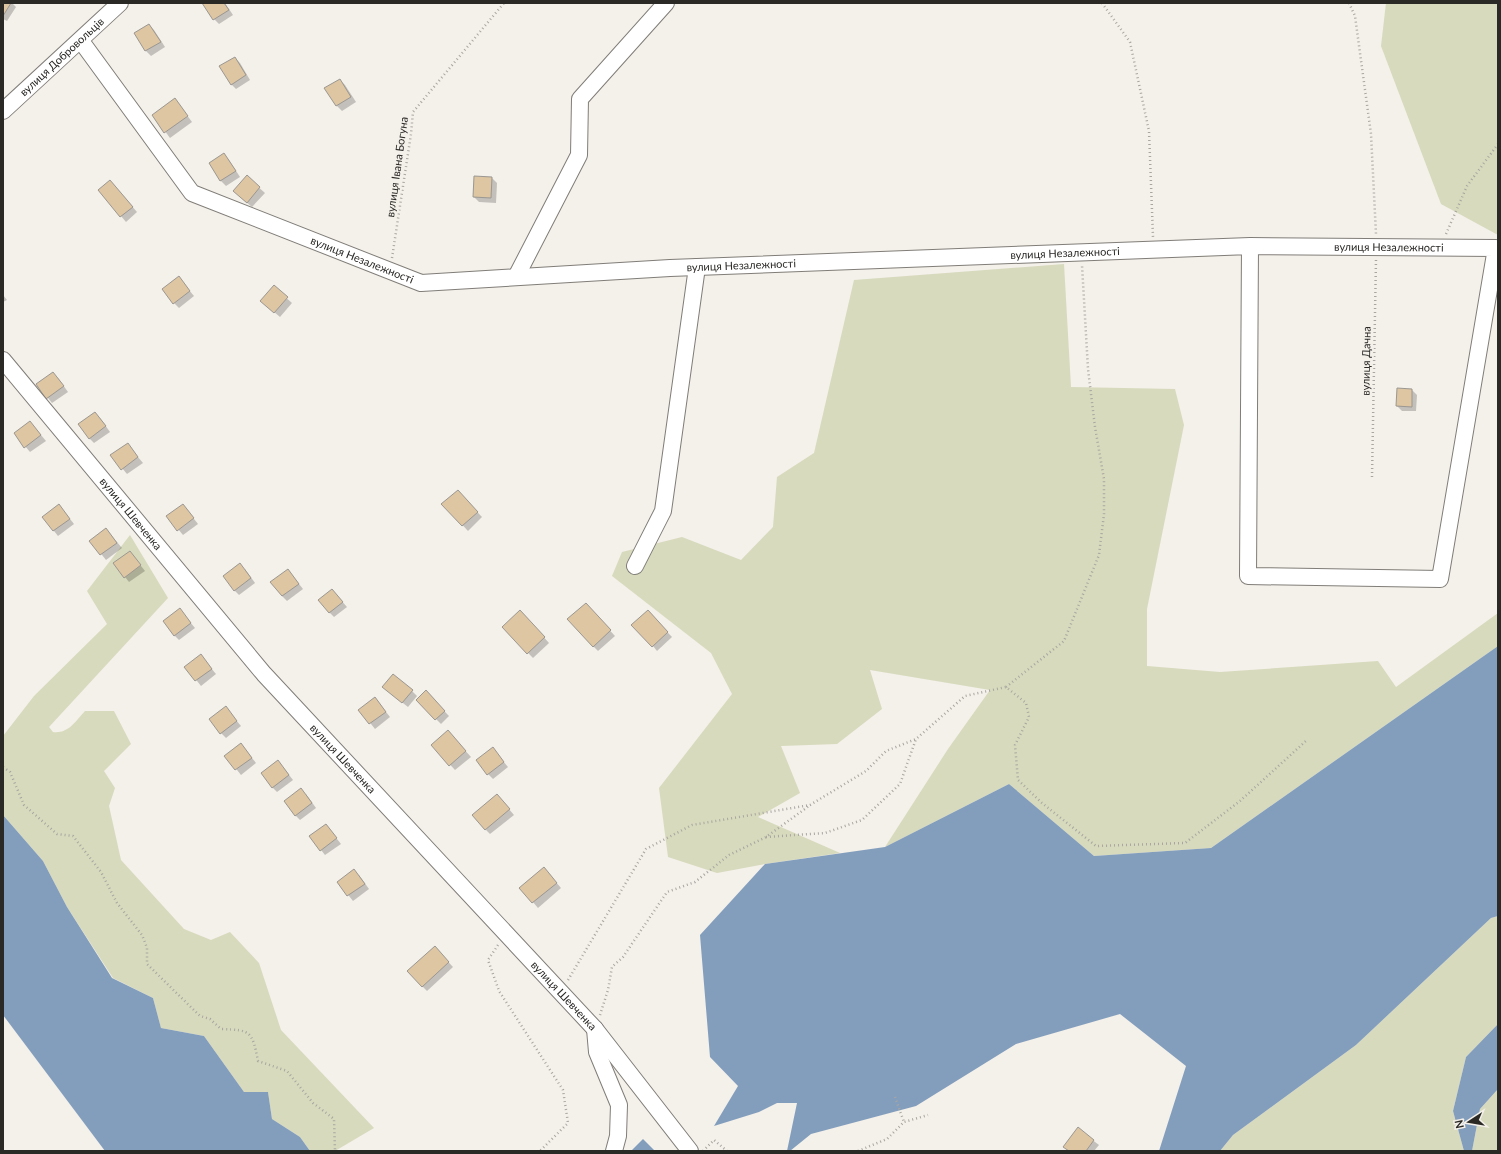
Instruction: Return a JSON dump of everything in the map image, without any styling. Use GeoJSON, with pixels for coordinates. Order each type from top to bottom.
{"type":"FeatureCollection","features":[{"type":"Feature","properties":{"kind":"street","name":"вулиця Добровольців"},"geometry":{"type":"LineString","coordinates":[[3,111],[120,3]]}},
{"type":"Feature","properties":{"kind":"street"},"geometry":{"type":"LineString","coordinates":[[516,277],[579,155],[580,99],[666,3]]}},
{"type":"Feature","properties":{"kind":"street","name":"вулиця Незалежності"},"geometry":{"type":"LineString","coordinates":[[81,40],[192,193],[421,283],[697,267],[1250,246],[1496,248],[1440,579],[1248,576],[1250,246]]}},
{"type":"Feature","properties":{"kind":"street"},"geometry":{"type":"LineString","coordinates":[[635,566],[663,511],[697,267]]}},
{"type":"Feature","properties":{"kind":"street","name":"вулиця Шевченка"},"geometry":{"type":"LineString","coordinates":[[3,360],[264,674],[595,1029],[690,1151]]}},
{"type":"Feature","properties":{"kind":"street"},"geometry":{"type":"LineString","coordinates":[[595,1029],[597,1052],[619,1105],[618,1136],[614,1151]]}},
{"type":"Feature","properties":{"kind":"path","name":"вулиця Івана Богуна"},"geometry":{"type":"LineString","coordinates":[[390,270],[413,112],[504,3]]}},
{"type":"Feature","properties":{"kind":"path"},"geometry":{"type":"LineString","coordinates":[[1102,3],[1130,42],[1149,131],[1154,250]]}},
{"type":"Feature","properties":{"kind":"path","name":"вулиця Дачна"},"geometry":{"type":"LineString","coordinates":[[1349,3],[1355,16],[1371,134],[1377,246],[1372,477]]}},
{"type":"Feature","properties":{"kind":"path"},"geometry":{"type":"LineString","coordinates":[[1440,247],[1467,186],[1498,144]]}},
{"type":"Feature","properties":{"kind":"path"},"geometry":{"type":"LineString","coordinates":[[595,1029],[608,990],[612,967],[623,957],[667,892],[695,882],[729,855],[766,837],[810,805],[866,771],[886,751],[916,739],[965,696],[1006,687],[1064,641],[1099,554],[1104,514],[1104,479],[1095,427],[1088,369],[1082,252]]}},
{"type":"Feature","properties":{"kind":"path"},"geometry":{"type":"LineString","coordinates":[[1006,687],[1026,703],[1029,717],[1015,745],[1018,780],[1042,803],[1096,846],[1185,843],[1240,800],[1307,740]]}},
{"type":"Feature","properties":{"kind":"path"},"geometry":{"type":"LineString","coordinates":[[766,837],[825,833],[862,820],[900,784],[916,739]]}},
{"type":"Feature","properties":{"kind":"path"},"geometry":{"type":"LineString","coordinates":[[3,767],[10,772],[24,805],[57,834],[73,836],[101,872],[117,903],[142,934],[147,948],[146,964],[200,1016],[210,1019],[221,1029],[242,1030],[254,1040],[258,1061],[287,1071],[313,1103],[334,1119],[335,1151]]}},
{"type":"Feature","properties":{"kind":"path"},"geometry":{"type":"LineString","coordinates":[[561,992],[646,849],[692,824],[810,805]]}},
{"type":"Feature","properties":{"kind":"path"},"geometry":{"type":"LineString","coordinates":[[505,933],[488,960],[499,990],[564,1090],[568,1123],[540,1151]]}},
{"type":"Feature","properties":{"kind":"path"},"geometry":{"type":"LineString","coordinates":[[895,1097],[904,1122]]}},
{"type":"Feature","properties":{"kind":"path"},"geometry":{"type":"LineString","coordinates":[[858,1151],[887,1139],[904,1122],[928,1115]]}},
{"type":"Feature","properties":{"kind":"path"},"geometry":{"type":"LineString","coordinates":[[702,1151],[714,1140],[727,1151]]}},
{"type":"Feature","properties":{"kind":"green space"},"geometry":{"type":"Polygon","coordinates":[[[1386,3],[1498,3],[1498,235],[1441,204],[1381,46],[1386,3]]]}},
{"type":"Feature","properties":{"kind":"green space"},"geometry":{"type":"Polygon","coordinates":[[[1064,264],[1071,387],[1175,389],[1184,425],[1147,609],[1147,666],[1220,672],[1378,661],[1396,687],[1498,613],[1498,646],[1211,848],[1094,856],[1009,784],[885,847],[948,749],[990,690],[870,670],[882,709],[837,744],[781,746],[800,793],[758,817],[840,853],[717,873],[668,857],[659,788],[732,694],[711,653],[612,576],[622,552],[682,537],[741,560],[773,527],[777,477],[814,453],[854,280],[1064,264]]]}},
{"type":"Feature","properties":{"kind":"green space"},"geometry":{"type":"Polygon","coordinates":[[[130,535],[168,598],[49,727],[53,732],[63,731],[71,726],[85,711],[114,711],[131,744],[104,771],[115,788],[109,806],[121,860],[184,929],[211,940],[230,932],[259,963],[281,1030],[374,1128],[335,1151],[310,1151],[300,1137],[272,1119],[268,1092],[244,1092],[204,1036],[161,1028],[153,998],[113,978],[67,907],[43,861],[3,815],[3,736],[34,696],[107,624],[87,591],[130,535]]]}},
{"type":"Feature","properties":{"kind":"green space"},"geometry":{"type":"Polygon","coordinates":[[[1498,916],[1498,1024],[1466,1057],[1453,1111],[1464,1151],[1220,1151],[1233,1135],[1356,1045],[1491,918],[1498,916]]]}},
{"type":"Feature","properties":{"kind":"green space"},"geometry":{"type":"Polygon","coordinates":[[[1498,1089],[1498,1151],[1472,1151],[1480,1109],[1498,1089]]]}},
{"type":"Feature","properties":{"kind":"water"},"geometry":{"type":"Polygon","coordinates":[[[1498,646],[1498,916],[1491,918],[1356,1045],[1233,1135],[1220,1151],[1159,1151],[1186,1066],[1120,1014],[1016,1044],[916,1106],[811,1134],[790,1151],[787,1151],[797,1103],[777,1103],[759,1112],[714,1126],[738,1086],[710,1057],[700,935],[765,864],[885,847],[1009,784],[1094,856],[1211,848],[1498,646]]]}},
{"type":"Feature","properties":{"kind":"water"},"geometry":{"type":"Polygon","coordinates":[[[3,815],[43,861],[67,907],[112,978],[153,998],[161,1028],[204,1036],[244,1092],[268,1092],[272,1119],[300,1137],[310,1151],[105,1151],[3,1015],[3,815]]]}},
{"type":"Feature","properties":{"kind":"water"},"geometry":{"type":"Polygon","coordinates":[[[1498,1024],[1498,1089],[1480,1109],[1472,1151],[1464,1151],[1453,1111],[1466,1057],[1498,1024]]]}},
{"type":"Feature","properties":{"kind":"water"},"geometry":{"type":"Polygon","coordinates":[[[643,1139],[655,1151],[631,1151],[643,1139]]]}},
{"type":"Feature","properties":{"kind":"building"},"geometry":{"type":"Polygon","coordinates":[[[3,3],[11,3],[3,16],[3,3]]]}},
{"type":"Feature","properties":{"kind":"building"},"geometry":{"type":"Polygon","coordinates":[[[202,3],[224,3],[229,10],[213,20],[202,3]]]}},
{"type":"Feature","properties":{"kind":"building"},"geometry":{"type":"Polygon","coordinates":[[[149,24],[161,42],[145,51],[134,33],[149,24]]]}},
{"type":"Feature","properties":{"kind":"building"},"geometry":{"type":"Polygon","coordinates":[[[235,57],[246,75],[231,85],[219,66],[235,57]]]}},
{"type":"Feature","properties":{"kind":"building"},"geometry":{"type":"Polygon","coordinates":[[[340,79],[351,97],[336,106],[324,88],[340,79]]]}},
{"type":"Feature","properties":{"kind":"building"},"geometry":{"type":"Polygon","coordinates":[[[175,98],[188,116],[164,133],[152,115],[175,98]]]}},
{"type":"Feature","properties":{"kind":"building"},"geometry":{"type":"Polygon","coordinates":[[[224,153],[236,171],[220,181],[209,163],[224,153]]]}},
{"type":"Feature","properties":{"kind":"building"},"geometry":{"type":"Polygon","coordinates":[[[247,175],[260,187],[247,203],[233,191],[247,175]]]}},
{"type":"Feature","properties":{"kind":"building"},"geometry":{"type":"Polygon","coordinates":[[[474,176],[492,177],[491,198],[473,197],[474,176]]]}},
{"type":"Feature","properties":{"kind":"building"},"geometry":{"type":"Polygon","coordinates":[[[110,180],[133,207],[120,217],[98,190],[110,180]]]}},
{"type":"Feature","properties":{"kind":"building"},"geometry":{"type":"Polygon","coordinates":[[[179,276],[190,291],[173,304],[162,289],[179,276]]]}},
{"type":"Feature","properties":{"kind":"building"},"geometry":{"type":"Polygon","coordinates":[[[274,285],[288,297],[274,313],[260,301],[274,285]]]}},
{"type":"Feature","properties":{"kind":"building"},"geometry":{"type":"Polygon","coordinates":[[[53,372],[64,386],[46,399],[36,384],[53,372]]]}},
{"type":"Feature","properties":{"kind":"building"},"geometry":{"type":"Polygon","coordinates":[[[1397,388],[1412,389],[1412,407],[1396,406],[1397,388]]]}},
{"type":"Feature","properties":{"kind":"building"},"geometry":{"type":"Polygon","coordinates":[[[95,412],[106,426],[89,439],[78,424],[95,412]]]}},
{"type":"Feature","properties":{"kind":"building"},"geometry":{"type":"Polygon","coordinates":[[[30,421],[41,435],[24,448],[14,433],[30,421]]]}},
{"type":"Feature","properties":{"kind":"building"},"geometry":{"type":"Polygon","coordinates":[[[128,443],[138,457],[121,470],[110,455],[128,443]]]}},
{"type":"Feature","properties":{"kind":"building"},"geometry":{"type":"Polygon","coordinates":[[[458,490],[478,512],[462,526],[441,504],[458,490]]]}},
{"type":"Feature","properties":{"kind":"building"},"geometry":{"type":"Polygon","coordinates":[[[59,504],[70,519],[53,531],[42,517],[59,504]]]}},
{"type":"Feature","properties":{"kind":"building"},"geometry":{"type":"Polygon","coordinates":[[[183,504],[194,518],[177,531],[166,516],[183,504]]]}},
{"type":"Feature","properties":{"kind":"building"},"geometry":{"type":"Polygon","coordinates":[[[106,528],[117,543],[100,555],[89,541],[106,528]]]}},
{"type":"Feature","properties":{"kind":"building"},"geometry":{"type":"Polygon","coordinates":[[[130,551],[141,565],[124,578],[113,563],[130,551]]]}},
{"type":"Feature","properties":{"kind":"building"},"geometry":{"type":"Polygon","coordinates":[[[240,563],[251,578],[234,591],[223,576],[240,563]]]}},
{"type":"Feature","properties":{"kind":"building"},"geometry":{"type":"Polygon","coordinates":[[[288,569],[299,584],[282,596],[270,582],[288,569]]]}},
{"type":"Feature","properties":{"kind":"building"},"geometry":{"type":"Polygon","coordinates":[[[332,589],[343,602],[329,613],[318,600],[332,589]]]}},
{"type":"Feature","properties":{"kind":"building"},"geometry":{"type":"Polygon","coordinates":[[[586,603],[611,630],[593,647],[567,619],[586,603]]]}},
{"type":"Feature","properties":{"kind":"building"},"geometry":{"type":"Polygon","coordinates":[[[180,608],[191,623],[174,636],[163,621],[180,608]]]}},
{"type":"Feature","properties":{"kind":"building"},"geometry":{"type":"Polygon","coordinates":[[[520,610],[545,637],[527,654],[502,627],[520,610]]]}},
{"type":"Feature","properties":{"kind":"building"},"geometry":{"type":"Polygon","coordinates":[[[648,610],[668,632],[652,647],[631,625],[648,610]]]}},
{"type":"Feature","properties":{"kind":"building"},"geometry":{"type":"Polygon","coordinates":[[[201,654],[212,669],[195,681],[184,667],[201,654]]]}},
{"type":"Feature","properties":{"kind":"building"},"geometry":{"type":"Polygon","coordinates":[[[393,674],[413,690],[402,703],[382,687],[393,674]]]}},
{"type":"Feature","properties":{"kind":"building"},"geometry":{"type":"Polygon","coordinates":[[[426,690],[445,711],[435,720],[416,700],[426,690]]]}},
{"type":"Feature","properties":{"kind":"building"},"geometry":{"type":"Polygon","coordinates":[[[375,697],[386,712],[369,724],[358,710],[375,697]]]}},
{"type":"Feature","properties":{"kind":"building"},"geometry":{"type":"Polygon","coordinates":[[[226,706],[237,721],[220,734],[209,719],[226,706]]]}},
{"type":"Feature","properties":{"kind":"building"},"geometry":{"type":"Polygon","coordinates":[[[448,730],[466,751],[449,766],[431,745],[448,730]]]}},
{"type":"Feature","properties":{"kind":"building"},"geometry":{"type":"Polygon","coordinates":[[[241,743],[252,758],[235,770],[224,756],[241,743]]]}},
{"type":"Feature","properties":{"kind":"building"},"geometry":{"type":"Polygon","coordinates":[[[493,747],[504,762],[487,775],[476,760],[493,747]]]}},
{"type":"Feature","properties":{"kind":"building"},"geometry":{"type":"Polygon","coordinates":[[[278,760],[289,775],[272,788],[261,773],[278,760]]]}},
{"type":"Feature","properties":{"kind":"building"},"geometry":{"type":"Polygon","coordinates":[[[301,788],[312,803],[295,816],[284,801],[301,788]]]}},
{"type":"Feature","properties":{"kind":"building"},"geometry":{"type":"Polygon","coordinates":[[[497,794],[510,809],[485,830],[472,815],[497,794]]]}},
{"type":"Feature","properties":{"kind":"building"},"geometry":{"type":"Polygon","coordinates":[[[326,824],[337,838],[320,851],[309,836],[326,824]]]}},
{"type":"Feature","properties":{"kind":"building"},"geometry":{"type":"Polygon","coordinates":[[[544,867],[557,883],[532,903],[519,888],[544,867]]]}},
{"type":"Feature","properties":{"kind":"building"},"geometry":{"type":"Polygon","coordinates":[[[354,869],[365,884],[347,896],[337,882],[354,869]]]}},
{"type":"Feature","properties":{"kind":"building"},"geometry":{"type":"Polygon","coordinates":[[[435,946],[449,962],[422,987],[407,971],[435,946]]]}},
{"type":"Feature","properties":{"kind":"building"},"geometry":{"type":"Polygon","coordinates":[[[1078,1127],[1094,1140],[1086,1151],[1069,1151],[1063,1147],[1078,1127]]]}}]}
